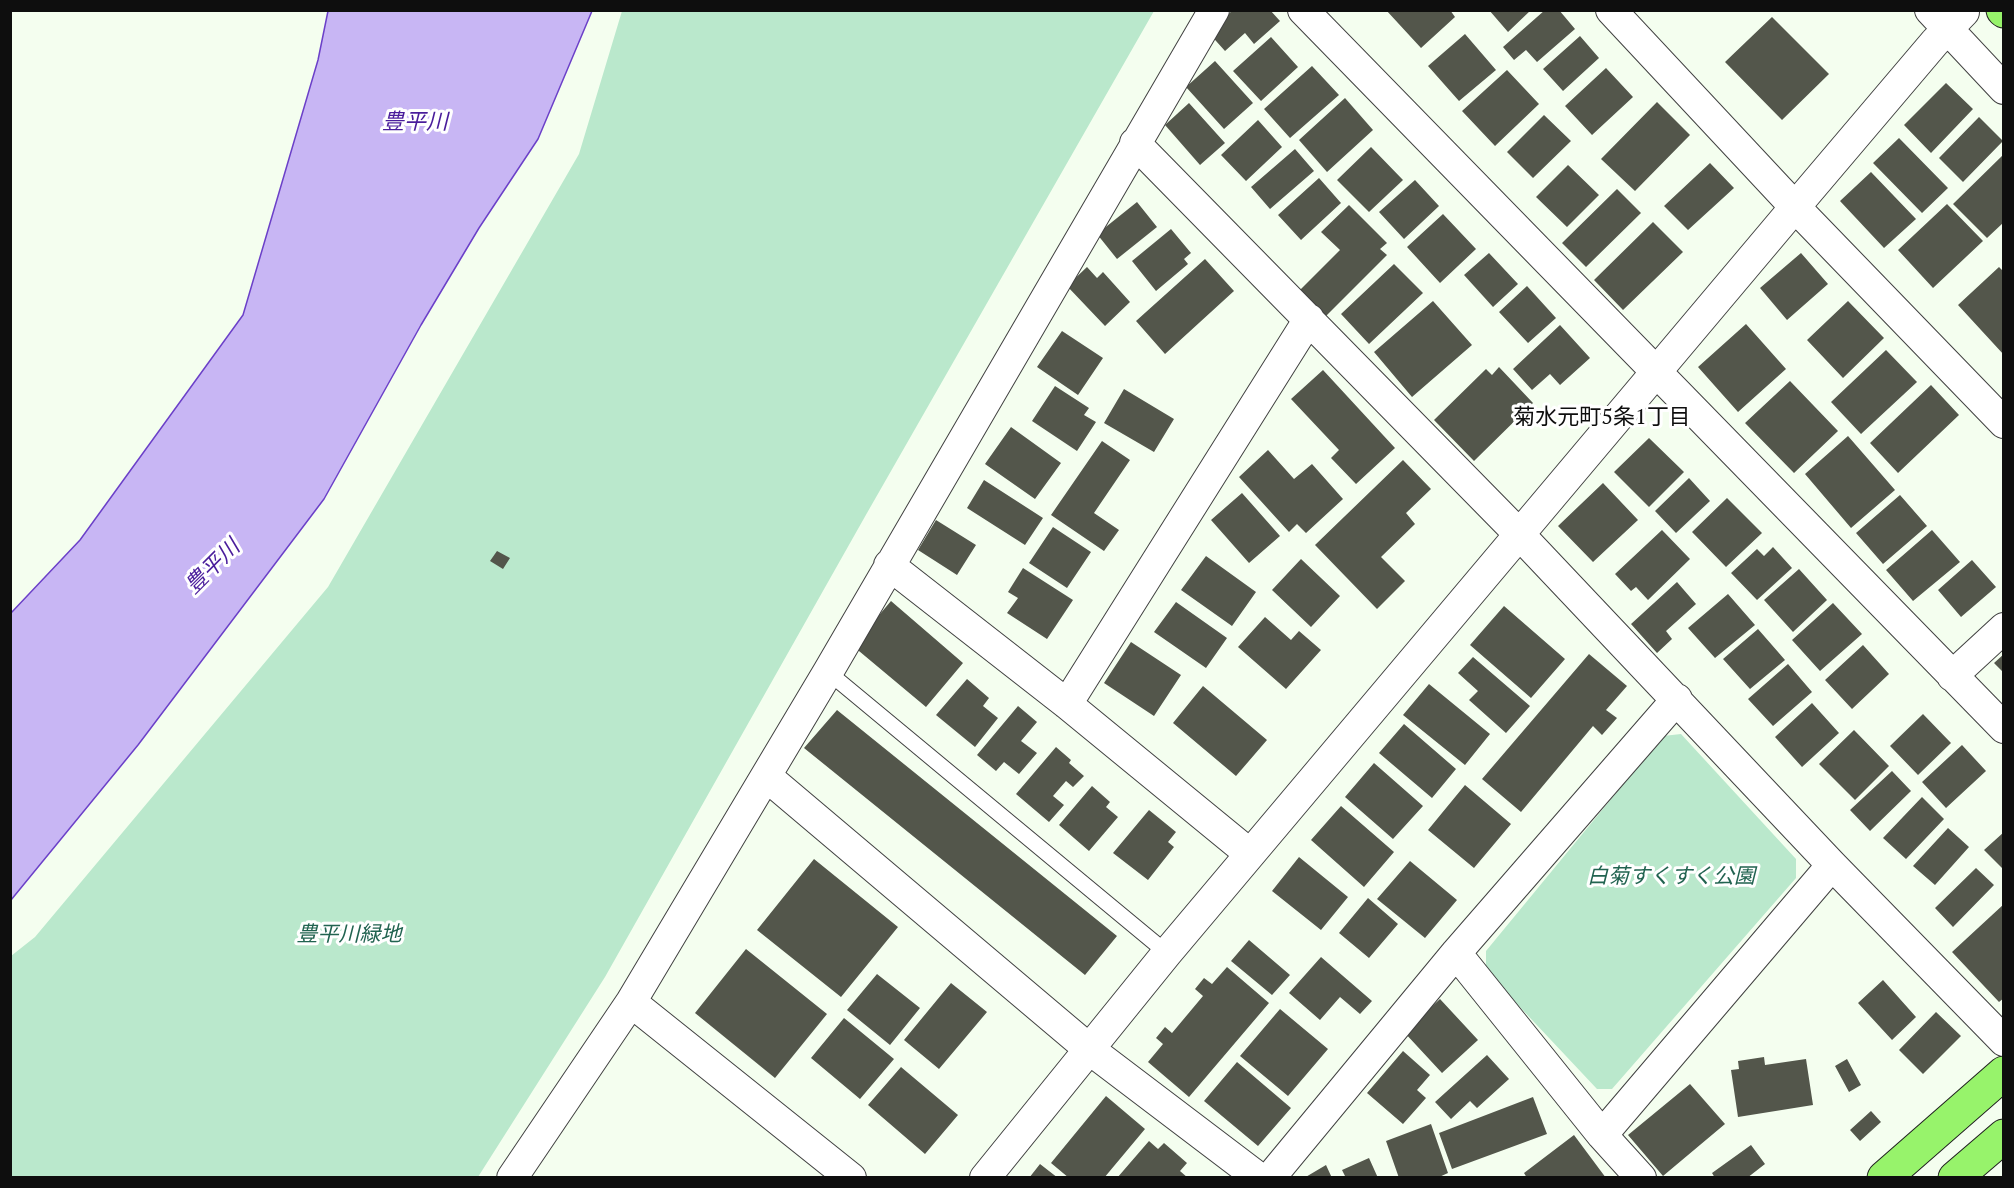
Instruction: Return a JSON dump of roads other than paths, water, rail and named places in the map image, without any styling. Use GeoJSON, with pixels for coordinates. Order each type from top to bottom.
{"type":"FeatureCollection","features":[{"type":"Feature","properties":{"kind":"main road"},"geometry":{"type":"LineString","coordinates":[[1884,1178],[2004,1073]]}},
{"type":"Feature","properties":{"kind":"main road"},"geometry":{"type":"LineString","coordinates":[[1955,1178],[2004,1136]]}},
{"type":"Feature","properties":{"kind":"street"},"geometry":{"type":"LineString","coordinates":[[512,1178],[631,1002],[828,672],[1214,10]]}},
{"type":"Feature","properties":{"kind":"street"},"geometry":{"type":"LineString","coordinates":[[1303,10],[2004,728]]}},
{"type":"Feature","properties":{"kind":"street"},"geometry":{"type":"LineString","coordinates":[[1611,10],[1795,207],[2004,423]]}},
{"type":"Feature","properties":{"kind":"street"},"geometry":{"type":"LineString","coordinates":[[985,1178],[1167,953],[1795,207],[1947,17],[2004,89]]}},
{"type":"Feature","properties":{"kind":"street"},"geometry":{"type":"LineString","coordinates":[[1135,143],[1520,535],[1832,865],[2004,1041]]}},
{"type":"Feature","properties":{"kind":"street"},"geometry":{"type":"LineString","coordinates":[[1067,704],[1310,319]]}},
{"type":"Feature","properties":{"kind":"street"},"geometry":{"type":"LineString","coordinates":[[889,565],[1067,704],[1250,854]]}},
{"type":"Feature","properties":{"kind":"street"},"geometry":{"type":"LineString","coordinates":[[1952,676],[2004,628]]}},
{"type":"Feature","properties":{"kind":"street"},"geometry":{"type":"LineString","coordinates":[[1270,1178],[1456,953],[1677,699]]}},
{"type":"Feature","properties":{"kind":"street"},"geometry":{"type":"LineString","coordinates":[[766,776],[1089,1049],[1259,1178]]}},
{"type":"Feature","properties":{"kind":"street"},"geometry":{"type":"LineString","coordinates":[[1602,1136],[1832,865]]}},
{"type":"Feature","properties":{"kind":"street"},"geometry":{"type":"LineString","coordinates":[[1456,953],[1602,1136],[1641,1178]]}},
{"type":"Feature","properties":{"kind":"street"},"geometry":{"type":"LineString","coordinates":[[631,1002],[851,1178]]}},
{"type":"Feature","properties":{"kind":"lane"},"geometry":{"type":"LineString","coordinates":[[828,672],[1167,953]]}},
{"type":"Feature","properties":{"kind":"water","name":"豊平川"},"geometry":{"type":"Polygon","coordinates":[[[328,11],[592,11],[538,139],[479,228],[421,325],[324,499],[138,745],[11,900],[11,613],[80,540],[243,315],[318,60],[328,11]]]}},
{"type":"Feature","properties":{"kind":"district","name":"菊水元町5条1丁目"},"geometry":{"type":"Point","coordinates":[1602,418]}},
{"type":"Feature","properties":{"kind":"park label","name":"白菊すくすく公園"},"geometry":{"type":"Point","coordinates":[1671,877]}},
{"type":"Feature","properties":{"kind":"park label","name":"豊平川緑地"},"geometry":{"type":"Point","coordinates":[349,935]}}]}
